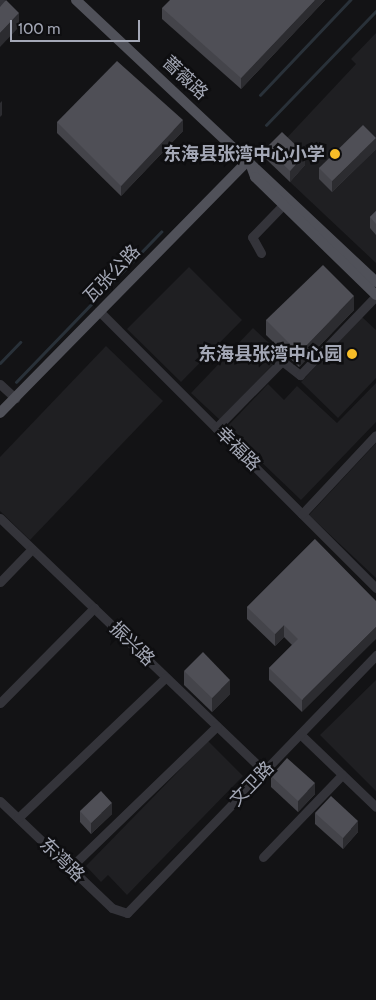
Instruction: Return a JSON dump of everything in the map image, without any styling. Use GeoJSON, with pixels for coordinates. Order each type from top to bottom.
{"type":"FeatureCollection","features":[{"type":"Feature","properties":{"kind":"main road","name":"蔷薇路"},"geometry":{"type":"LineString","coordinates":[[76,0],[249,160],[376,282]]}},
{"type":"Feature","properties":{"kind":"main road","name":"蔷薇路"},"geometry":{"type":"LineString","coordinates":[[249,160],[255,177],[282,206],[376,296]]}},
{"type":"Feature","properties":{"kind":"main road","name":"瓦张公路"},"geometry":{"type":"LineString","coordinates":[[0,413],[249,160]]}},
{"type":"Feature","properties":{"kind":"street"},"geometry":{"type":"LineString","coordinates":[[0,2],[4,5],[0,10]]}},
{"type":"Feature","properties":{"kind":"street"},"geometry":{"type":"LineString","coordinates":[[261,253],[252,237],[282,206]]}},
{"type":"Feature","properties":{"kind":"street"},"geometry":{"type":"LineString","coordinates":[[216,428],[282,360],[300,375],[376,296]]}},
{"type":"Feature","properties":{"kind":"street","name":"幸福路"},"geometry":{"type":"LineString","coordinates":[[99,311],[376,588]]}},
{"type":"Feature","properties":{"kind":"street"},"geometry":{"type":"LineString","coordinates":[[0,384],[14,398]]}},
{"type":"Feature","properties":{"kind":"street"},"geometry":{"type":"LineString","coordinates":[[302,514],[376,435]]}},
{"type":"Feature","properties":{"kind":"street","name":"振兴路"},"geometry":{"type":"LineString","coordinates":[[0,518],[264,771]]}},
{"type":"Feature","properties":{"kind":"street"},"geometry":{"type":"LineString","coordinates":[[0,582],[32,549]]}},
{"type":"Feature","properties":{"kind":"street"},"geometry":{"type":"LineString","coordinates":[[0,703],[94,608]]}},
{"type":"Feature","properties":{"kind":"street","name":"文卫路"},"geometry":{"type":"LineString","coordinates":[[127,913],[376,655]]}},
{"type":"Feature","properties":{"kind":"street"},"geometry":{"type":"LineString","coordinates":[[18,818],[166,677]]}},
{"type":"Feature","properties":{"kind":"street"},"geometry":{"type":"LineString","coordinates":[[70,868],[217,726]]}},
{"type":"Feature","properties":{"kind":"street"},"geometry":{"type":"LineString","coordinates":[[300,734],[376,807]]}},
{"type":"Feature","properties":{"kind":"street"},"geometry":{"type":"LineString","coordinates":[[263,857],[342,775]]}},
{"type":"Feature","properties":{"kind":"street","name":"东湾路"},"geometry":{"type":"LineString","coordinates":[[0,801],[112,908],[127,913]]}},
{"type":"Feature","properties":{"kind":"shaded area","name":"东海县张湾中心小学"},"geometry":{"type":"Polygon","coordinates":[[[376,33],[376,263],[290,182],[305,165],[282,143],[356,64],[351,59],[376,33]]]}},
{"type":"Feature","properties":{"kind":"shaded area"},"geometry":{"type":"Polygon","coordinates":[[[189,267],[242,320],[181,382],[127,329],[189,267]]]}},
{"type":"Feature","properties":{"kind":"shaded area","name":"东海县张湾中心园"},"geometry":{"type":"Polygon","coordinates":[[[362,317],[376,330],[376,378],[338,418],[301,382],[362,317]]]}},
{"type":"Feature","properties":{"kind":"shaded area"},"geometry":{"type":"Polygon","coordinates":[[[253,328],[282,355],[220,420],[191,393],[253,328]]]}},
{"type":"Feature","properties":{"kind":"shaded area"},"geometry":{"type":"Polygon","coordinates":[[[106,346],[163,401],[30,540],[0,511],[0,457],[106,346]]]}},
{"type":"Feature","properties":{"kind":"shaded area"},"geometry":{"type":"Polygon","coordinates":[[[376,383],[376,422],[301,500],[226,428],[268,384],[284,400],[297,386],[337,423],[376,383]]]}},
{"type":"Feature","properties":{"kind":"shaded area"},"geometry":{"type":"Polygon","coordinates":[[[376,443],[376,578],[309,515],[376,443]]]}},
{"type":"Feature","properties":{"kind":"shaded area"},"geometry":{"type":"Polygon","coordinates":[[[376,680],[376,791],[320,735],[376,680]]]}},
{"type":"Feature","properties":{"kind":"shaded area"},"geometry":{"type":"Polygon","coordinates":[[[208,741],[243,776],[127,895],[108,875],[101,882],[86,866],[208,741]]]}},
{"type":"Feature","properties":{"kind":"building"},"geometry":{"type":"Polygon","coordinates":[[[6,0],[19,13],[0,33],[0,7],[6,0]]]}},
{"type":"Feature","properties":{"kind":"building"},"geometry":{"type":"Polygon","coordinates":[[[170,0],[315,0],[241,78],[162,8],[170,0]]]}},
{"type":"Feature","properties":{"kind":"building"},"geometry":{"type":"Polygon","coordinates":[[[117,61],[183,120],[121,186],[57,122],[117,61]]]}},
{"type":"Feature","properties":{"kind":"building"},"geometry":{"type":"Polygon","coordinates":[[[363,125],[376,138],[332,181],[319,168],[363,125]]]}},
{"type":"Feature","properties":{"kind":"building"},"geometry":{"type":"Polygon","coordinates":[[[282,132],[305,154],[290,171],[266,148],[282,132]]]}},
{"type":"Feature","properties":{"kind":"building"},"geometry":{"type":"Polygon","coordinates":[[[376,211],[376,224],[370,217],[376,211]]]}},
{"type":"Feature","properties":{"kind":"building"},"geometry":{"type":"Polygon","coordinates":[[[323,265],[354,296],[299,353],[266,320],[323,265]]]}},
{"type":"Feature","properties":{"kind":"building"},"geometry":{"type":"Polygon","coordinates":[[[315,539],[376,601],[376,627],[302,700],[269,668],[298,639],[284,625],[275,634],[247,607],[315,539]]]}},
{"type":"Feature","properties":{"kind":"building"},"geometry":{"type":"Polygon","coordinates":[[[203,652],[230,680],[212,698],[184,671],[203,652]]]}},
{"type":"Feature","properties":{"kind":"building"},"geometry":{"type":"Polygon","coordinates":[[[287,758],[315,783],[298,801],[271,776],[287,758]]]}},
{"type":"Feature","properties":{"kind":"building"},"geometry":{"type":"Polygon","coordinates":[[[101,791],[112,803],[91,823],[80,811],[101,791]]]}},
{"type":"Feature","properties":{"kind":"building"},"geometry":{"type":"Polygon","coordinates":[[[331,796],[358,821],[343,838],[315,813],[331,796]]]}},
{"type":"Feature","properties":{"kind":"waterway"},"geometry":{"type":"LineString","coordinates":[[260,95],[350,0]]}},
{"type":"Feature","properties":{"kind":"waterway"},"geometry":{"type":"LineString","coordinates":[[266,125],[376,11]]}},
{"type":"Feature","properties":{"kind":"waterway"},"geometry":{"type":"LineString","coordinates":[[16,382],[161,232]]}},
{"type":"Feature","properties":{"kind":"waterway"},"geometry":{"type":"LineString","coordinates":[[0,363],[20,342]]}},
{"type":"Feature","properties":{"kind":"place","name":"东海县张湾中心小学"},"geometry":{"type":"Point","coordinates":[335,154]}},
{"type":"Feature","properties":{"kind":"place","name":"东海县张湾中心园"},"geometry":{"type":"Point","coordinates":[352,354]}}]}
